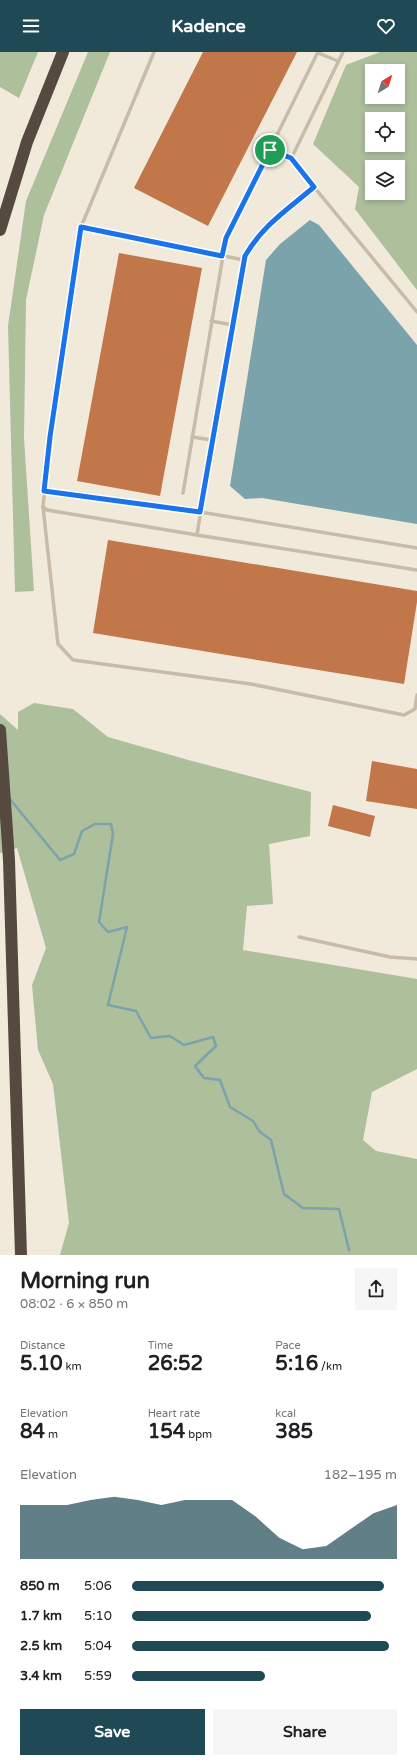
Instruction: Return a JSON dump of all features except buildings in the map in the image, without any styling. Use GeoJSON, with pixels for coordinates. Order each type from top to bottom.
{"type":"FeatureCollection","features":[{"type":"Feature","properties":{"kind":"highway"},"geometry":{"type":"LineString","coordinates":[[0,230],[27,142],[63,52]]}},
{"type":"Feature","properties":{"kind":"highway"},"geometry":{"type":"LineString","coordinates":[[0,730],[8,860],[21,1255]]}},
{"type":"Feature","properties":{"kind":"lane"},"geometry":{"type":"LineString","coordinates":[[154,52],[81,227],[50,437],[43,507],[58,644],[73,660],[251,684],[404,715],[415,709],[417,697]]}},
{"type":"Feature","properties":{"kind":"lane"},"geometry":{"type":"LineString","coordinates":[[183,493],[226,238],[318,52],[338,61]]}},
{"type":"Feature","properties":{"kind":"lane"},"geometry":{"type":"LineString","coordinates":[[291,158],[343,52]]}},
{"type":"Feature","properties":{"kind":"lane"},"geometry":{"type":"LineString","coordinates":[[270,150],[291,158],[417,312]]}},
{"type":"Feature","properties":{"kind":"lane"},"geometry":{"type":"LineString","coordinates":[[197,535],[212,440],[244,260],[256,238],[269,224],[314,187]]}},
{"type":"Feature","properties":{"kind":"lane"},"geometry":{"type":"LineString","coordinates":[[81,227],[244,260]]}},
{"type":"Feature","properties":{"kind":"lane"},"geometry":{"type":"LineString","coordinates":[[211,321],[233,325]]}},
{"type":"Feature","properties":{"kind":"lane"},"geometry":{"type":"LineString","coordinates":[[192,437],[212,440]]}},
{"type":"Feature","properties":{"kind":"lane"},"geometry":{"type":"LineString","coordinates":[[44,491],[200,512],[417,548]]}},
{"type":"Feature","properties":{"kind":"lane"},"geometry":{"type":"LineString","coordinates":[[43,507],[47,510],[417,570]]}},
{"type":"Feature","properties":{"kind":"lane"},"geometry":{"type":"LineString","coordinates":[[299,937],[390,957],[417,959]]}},
{"type":"Feature","properties":{"kind":"green space"},"geometry":{"type":"Polygon","coordinates":[[[0,52],[38,52],[19,98],[0,87],[0,52]]]}},
{"type":"Feature","properties":{"kind":"green space"},"geometry":{"type":"Polygon","coordinates":[[[88,52],[110,52],[44,215],[26,300],[24,438],[34,591],[15,592],[8,326],[26,201],[88,52]]]}},
{"type":"Feature","properties":{"kind":"green space"},"geometry":{"type":"Polygon","coordinates":[[[380,52],[417,52],[417,290],[355,209],[359,187],[313,144],[346,65],[380,52]]]}},
{"type":"Feature","properties":{"kind":"green space"},"geometry":{"type":"Polygon","coordinates":[[[34,703],[73,709],[108,737],[311,792],[310,836],[269,844],[273,904],[247,906],[243,950],[417,979],[417,1069],[372,1092],[363,1140],[376,1151],[417,1159],[417,1255],[60,1255],[69,1223],[53,1084],[38,1050],[32,985],[46,948],[17,848],[0,853],[0,714],[18,730],[18,712],[34,703]]]}},
{"type":"Feature","properties":{"kind":"water"},"geometry":{"type":"Polygon","coordinates":[[[310,220],[319,225],[417,345],[417,524],[262,498],[245,499],[230,486],[266,260],[280,244],[310,220]]]}},
{"type":"Feature","properties":{"kind":"waterway"},"geometry":{"type":"LineString","coordinates":[[9,798],[60,860],[74,854],[82,831],[95,824],[111,824],[113,834],[99,922],[108,932],[127,927],[108,1005],[136,1011],[151,1038],[170,1036],[184,1045],[213,1037],[216,1046],[195,1066],[204,1078],[220,1080],[230,1107],[253,1121],[260,1132],[271,1140],[284,1194],[303,1208],[339,1209],[349,1250]]}},
{"type":"Feature","properties":{"kind":"route"},"geometry":{"type":"LineString","coordinates":[[270,150],[291,158],[314,187],[269,224],[256,238],[245,256],[200,512],[44,491],[50,437],[81,227],[222,256],[226,238],[270,150]]}}]}
